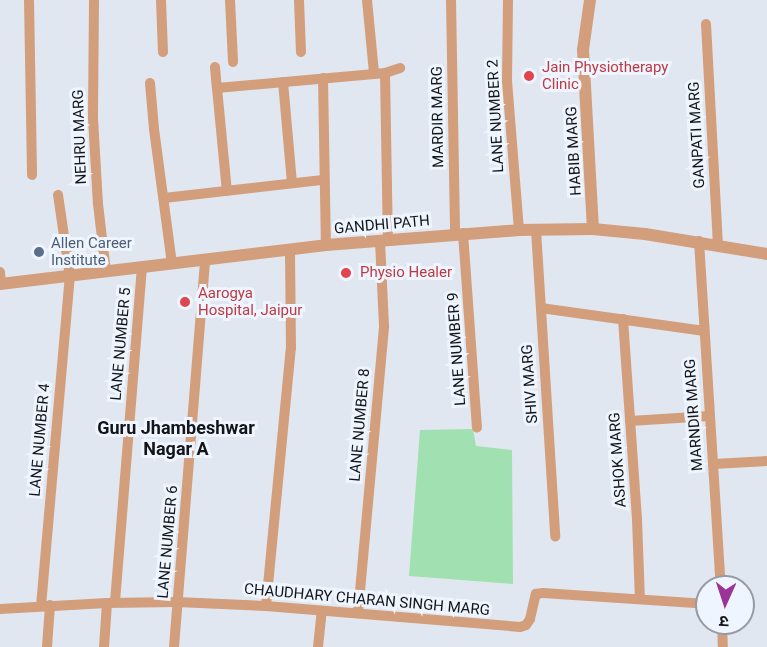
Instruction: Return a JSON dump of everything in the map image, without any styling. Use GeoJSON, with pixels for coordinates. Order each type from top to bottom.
{"type":"FeatureCollection","features":[{"type":"Feature","properties":{"kind":"street"},"geometry":{"type":"LineString","coordinates":[[29,0],[32,176]]}},
{"type":"Feature","properties":{"kind":"street","name":"NEHRU MARG"},"geometry":{"type":"LineString","coordinates":[[94,0],[93,118],[98,204],[106,272]]}},
{"type":"Feature","properties":{"kind":"street"},"geometry":{"type":"LineString","coordinates":[[161,0],[163,52]]}},
{"type":"Feature","properties":{"kind":"street"},"geometry":{"type":"LineString","coordinates":[[230,0],[233,62]]}},
{"type":"Feature","properties":{"kind":"street"},"geometry":{"type":"LineString","coordinates":[[299,0],[301,52]]}},
{"type":"Feature","properties":{"kind":"street","name":"LANE NUMBER 8"},"geometry":{"type":"LineString","coordinates":[[358,613],[384,326],[379,73],[368,0]]}},
{"type":"Feature","properties":{"kind":"street","name":"MARDIR MARG"},"geometry":{"type":"LineString","coordinates":[[451,0],[459,234]]}},
{"type":"Feature","properties":{"kind":"street","name":"LANE NUMBER 2"},"geometry":{"type":"LineString","coordinates":[[508,0],[507,91],[519,230]]}},
{"type":"Feature","properties":{"kind":"street","name":"HABIB MARG"},"geometry":{"type":"LineString","coordinates":[[590,0],[583,50],[593,229]]}},
{"type":"Feature","properties":{"kind":"street","name":"GANPATI MARG"},"geometry":{"type":"LineString","coordinates":[[706,24],[718,245]]}},
{"type":"Feature","properties":{"kind":"street"},"geometry":{"type":"LineString","coordinates":[[215,67],[227,191]]}},
{"type":"Feature","properties":{"kind":"street"},"geometry":{"type":"LineString","coordinates":[[217,88],[379,73],[400,68]]}},
{"type":"Feature","properties":{"kind":"street"},"geometry":{"type":"LineString","coordinates":[[322,78],[326,245]]}},
{"type":"Feature","properties":{"kind":"street"},"geometry":{"type":"LineString","coordinates":[[283,82],[292,183]]}},
{"type":"Feature","properties":{"kind":"street"},"geometry":{"type":"LineString","coordinates":[[150,83],[172,264]]}},
{"type":"Feature","properties":{"kind":"street"},"geometry":{"type":"LineString","coordinates":[[164,198],[323,180]]}},
{"type":"Feature","properties":{"kind":"street","name":"LANE NUMBER 4"},"geometry":{"type":"LineString","coordinates":[[47,647],[45,606],[70,277],[58,195]]}},
{"type":"Feature","properties":{"kind":"street","name":"GANDHI PATH"},"geometry":{"type":"LineString","coordinates":[[0,279],[70,277],[326,245],[519,230],[593,229],[699,241],[767,254]]}},
{"type":"Feature","properties":{"kind":"street","name":"SHIV MARG"},"geometry":{"type":"LineString","coordinates":[[536,230],[555,536]]}},
{"type":"Feature","properties":{"kind":"street","name":"LANE NUMBER 9"},"geometry":{"type":"LineString","coordinates":[[459,234],[477,427]]}},
{"type":"Feature","properties":{"kind":"street","name":"MARNDIR MARG"},"geometry":{"type":"LineString","coordinates":[[699,241],[720,575]]}},
{"type":"Feature","properties":{"kind":"street"},"geometry":{"type":"LineString","coordinates":[[266,606],[291,348],[290,250]]}},
{"type":"Feature","properties":{"kind":"street","name":"LANE NUMBER 6"},"geometry":{"type":"LineString","coordinates":[[174,647],[206,261]]}},
{"type":"Feature","properties":{"kind":"street","name":"LANE NUMBER 5"},"geometry":{"type":"LineString","coordinates":[[104,647],[111,602],[142,268]]}},
{"type":"Feature","properties":{"kind":"street"},"geometry":{"type":"LineString","coordinates":[[541,308],[704,331]]}},
{"type":"Feature","properties":{"kind":"street","name":"ASHOK MARG"},"geometry":{"type":"LineString","coordinates":[[623,319],[640,600]]}},
{"type":"Feature","properties":{"kind":"street"},"geometry":{"type":"LineString","coordinates":[[630,421],[710,416]]}},
{"type":"Feature","properties":{"kind":"street"},"geometry":{"type":"LineString","coordinates":[[713,464],[767,461]]}},
{"type":"Feature","properties":{"kind":"street","name":"CHAUDHARY CHARAN SINGH MARG"},"geometry":{"type":"LineString","coordinates":[[0,609],[111,602],[177,602],[266,606],[520,627],[526,625],[530,619],[536,594],[695,603]]}},
{"type":"Feature","properties":{"kind":"street"},"geometry":{"type":"LineString","coordinates":[[318,647],[322,611]]}},
{"type":"Feature","properties":{"kind":"green space"},"geometry":{"type":"Polygon","coordinates":[[[473,429],[476,446],[512,450],[513,584],[409,576],[420,430],[473,429]]]}},
{"type":"Feature","properties":{"kind":"place","name":"Jain Physiotherapy Clinic"},"geometry":{"type":"Point","coordinates":[529,76]}},
{"type":"Feature","properties":{"kind":"place","name":"Allen Career Institute"},"geometry":{"type":"Point","coordinates":[39,252]}},
{"type":"Feature","properties":{"kind":"place","name":"Physio Healer"},"geometry":{"type":"Point","coordinates":[346,273]}},
{"type":"Feature","properties":{"kind":"place","name":"Aarogya Hospital, Jaipur"},"geometry":{"type":"Point","coordinates":[185,302]}},
{"type":"Feature","properties":{"kind":"district","name":"Guru Jhambeshwar Nagar A"},"geometry":{"type":"Point","coordinates":[176,439]}}]}
